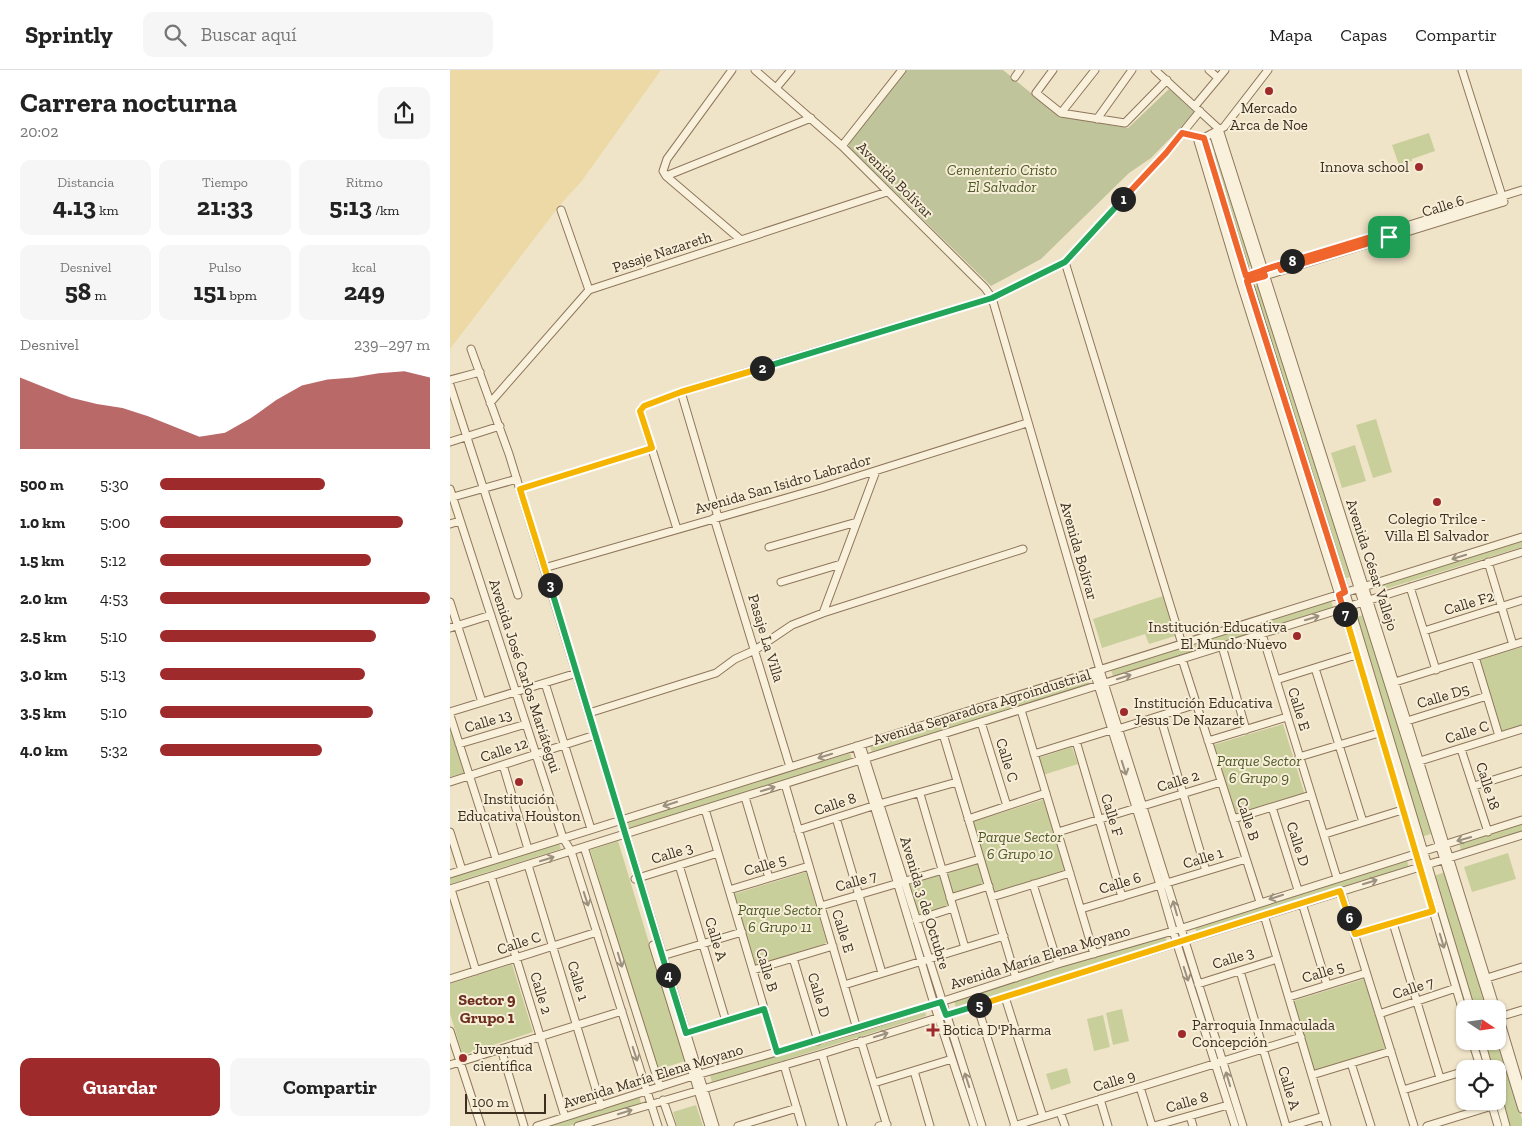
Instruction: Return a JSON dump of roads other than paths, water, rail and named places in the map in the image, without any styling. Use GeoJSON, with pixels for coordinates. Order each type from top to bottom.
{"type":"FeatureCollection","features":[{"type":"Feature","properties":{"kind":"street"},"geometry":{"type":"LineString","coordinates":[[732,70],[667,159],[663,171],[666,176],[740,240]]}},
{"type":"Feature","properties":{"kind":"street","name":"Avenida Bolívar"},"geometry":{"type":"LineString","coordinates":[[755,70],[842,146],[985,288],[992,298],[1097,671],[1177,929],[1184,941],[1198,984],[1235,1126]]}},
{"type":"Feature","properties":{"kind":"street"},"geometry":{"type":"LineString","coordinates":[[776,88],[791,70]]}},
{"type":"Feature","properties":{"kind":"street"},"geometry":{"type":"LineString","coordinates":[[842,146],[902,70]]}},
{"type":"Feature","properties":{"kind":"street"},"geometry":{"type":"LineString","coordinates":[[1015,77],[1020,70]]}},
{"type":"Feature","properties":{"kind":"street"},"geometry":{"type":"LineString","coordinates":[[1053,70],[1036,93],[1061,113],[1125,123],[1167,80]]}},
{"type":"Feature","properties":{"kind":"street"},"geometry":{"type":"LineString","coordinates":[[1061,113],[1095,70]]}},
{"type":"Feature","properties":{"kind":"street"},"geometry":{"type":"LineString","coordinates":[[1096,119],[1132,70]]}},
{"type":"Feature","properties":{"kind":"street"},"geometry":{"type":"LineString","coordinates":[[1155,70],[1197,109],[1216,131]]}},
{"type":"Feature","properties":{"kind":"street"},"geometry":{"type":"LineString","coordinates":[[1209,70],[1218,78]]}},
{"type":"Feature","properties":{"kind":"street"},"geometry":{"type":"LineString","coordinates":[[677,529],[640,411],[644,406],[681,392],[992,298],[1065,262],[1166,153],[1182,133],[1224,70]]}},
{"type":"Feature","properties":{"kind":"street"},"geometry":{"type":"LineString","coordinates":[[1201,140],[1224,127],[1268,70]]}},
{"type":"Feature","properties":{"kind":"street"},"geometry":{"type":"LineString","coordinates":[[1462,70],[1502,196]]}},
{"type":"Feature","properties":{"kind":"street"},"geometry":{"type":"LineString","coordinates":[[666,176],[811,118]]}},
{"type":"Feature","properties":{"kind":"street","name":"Avenida César Vallejo"},"geometry":{"type":"LineString","coordinates":[[1216,131],[1443,845],[1488,1000]]}},
{"type":"Feature","properties":{"kind":"street"},"geometry":{"type":"LineString","coordinates":[[1182,133],[1201,140]]}},
{"type":"Feature","properties":{"kind":"street"},"geometry":{"type":"LineString","coordinates":[[1201,140],[1243,279],[1424,851],[1468,1000]]}},
{"type":"Feature","properties":{"kind":"street","name":"Calle 6"},"geometry":{"type":"LineString","coordinates":[[1243,279],[1466,210],[1522,190]]}},
{"type":"Feature","properties":{"kind":"street","name":"Pasaje Nazareth"},"geometry":{"type":"LineString","coordinates":[[589,290],[887,192]]}},
{"type":"Feature","properties":{"kind":"street"},"geometry":{"type":"LineString","coordinates":[[490,403],[589,290],[561,210]]}},
{"type":"Feature","properties":{"kind":"street"},"geometry":{"type":"LineString","coordinates":[[1065,262],[1182,644]]}},
{"type":"Feature","properties":{"kind":"street"},"geometry":{"type":"LineString","coordinates":[[471,349],[500,426],[589,714],[618,821],[700,1089],[708,1126]]}},
{"type":"Feature","properties":{"kind":"street"},"geometry":{"type":"LineString","coordinates":[[450,380],[480,372]]}},
{"type":"Feature","properties":{"kind":"street"},"geometry":{"type":"LineString","coordinates":[[450,385],[518,594]]}},
{"type":"Feature","properties":{"kind":"street","name":"Pasaje La Villa"},"geometry":{"type":"LineString","coordinates":[[681,392],[716,518],[790,767]]}},
{"type":"Feature","properties":{"kind":"street","name":"Avenida San Isidro Labrador"},"geometry":{"type":"LineString","coordinates":[[544,568],[876,471],[1027,423]]}},
{"type":"Feature","properties":{"kind":"street"},"geometry":{"type":"LineString","coordinates":[[450,442],[500,426]]}},
{"type":"Feature","properties":{"kind":"street"},"geometry":{"type":"LineString","coordinates":[[520,489],[652,448]]}},
{"type":"Feature","properties":{"kind":"street"},"geometry":{"type":"LineString","coordinates":[[823,613],[876,471]]}},
{"type":"Feature","properties":{"kind":"street"},"geometry":{"type":"LineString","coordinates":[[453,497],[517,479]]}},
{"type":"Feature","properties":{"kind":"street","name":"Avenida José Carlos Mariátegui"},"geometry":{"type":"LineString","coordinates":[[450,489],[562,838],[571,851],[658,1126]]}},
{"type":"Feature","properties":{"kind":"street"},"geometry":{"type":"LineString","coordinates":[[450,524],[460,521]]}},
{"type":"Feature","properties":{"kind":"street"},"geometry":{"type":"LineString","coordinates":[[769,547],[857,522]]}},
{"type":"Feature","properties":{"kind":"street","name":"Avenida Separadora Agroindustrial"},"geometry":{"type":"LineString","coordinates":[[450,874],[1522,537]]}},
{"type":"Feature","properties":{"kind":"street"},"geometry":{"type":"LineString","coordinates":[[589,714],[716,673],[792,625],[823,613],[1023,549]]}},
{"type":"Feature","properties":{"kind":"street","name":"Avenida Separadora Agroindustrial"},"geometry":{"type":"LineString","coordinates":[[450,889],[1522,552]]}},
{"type":"Feature","properties":{"kind":"street"},"geometry":{"type":"LineString","coordinates":[[1488,562],[1513,645]]}},
{"type":"Feature","properties":{"kind":"street"},"geometry":{"type":"LineString","coordinates":[[781,582],[841,564]]}},
{"type":"Feature","properties":{"kind":"street"},"geometry":{"type":"LineString","coordinates":[[1410,587],[1436,670]]}},
{"type":"Feature","properties":{"kind":"street","name":"Calle F2"},"geometry":{"type":"LineString","coordinates":[[1424,631],[1522,600]]}},
{"type":"Feature","properties":{"kind":"street","name":"Avenida César Vallejo"},"geometry":{"type":"LineString","coordinates":[[1366,601],[1408,721],[1443,845]]}},
{"type":"Feature","properties":{"kind":"street"},"geometry":{"type":"LineString","coordinates":[[450,602],[482,702]]}},
{"type":"Feature","properties":{"kind":"street"},"geometry":{"type":"LineString","coordinates":[[1346,607],[1356,655],[1460,1000]]}},
{"type":"Feature","properties":{"kind":"street"},"geometry":{"type":"LineString","coordinates":[[450,628],[491,615]]}},
{"type":"Feature","properties":{"kind":"street","name":"Calle E"},"geometry":{"type":"LineString","coordinates":[[1262,634],[1337,878]]}},
{"type":"Feature","properties":{"kind":"street"},"geometry":{"type":"LineString","coordinates":[[1395,682],[1522,642]]}},
{"type":"Feature","properties":{"kind":"street"},"geometry":{"type":"LineString","coordinates":[[1222,646],[1246,730]]}},
{"type":"Feature","properties":{"kind":"street"},"geometry":{"type":"LineString","coordinates":[[1276,680],[1356,655]]}},
{"type":"Feature","properties":{"kind":"street"},"geometry":{"type":"LineString","coordinates":[[1475,657],[1500,736]]}},
{"type":"Feature","properties":{"kind":"street","name":"Calle B"},"geometry":{"type":"LineString","coordinates":[[1182,659],[1260,902]]}},
{"type":"Feature","properties":{"kind":"street"},"geometry":{"type":"LineString","coordinates":[[1315,668],[1363,822]]}},
{"type":"Feature","properties":{"kind":"street"},"geometry":{"type":"LineString","coordinates":[[496,859],[450,714],[482,702],[576,673]]}},
{"type":"Feature","properties":{"kind":"street"},"geometry":{"type":"LineString","coordinates":[[545,683],[591,829]]}},
{"type":"Feature","properties":{"kind":"street","name":"Calle D5"},"geometry":{"type":"LineString","coordinates":[[1408,721],[1487,696]]}},
{"type":"Feature","properties":{"kind":"street"},"geometry":{"type":"LineString","coordinates":[[1034,754],[1197,704]]}},
{"type":"Feature","properties":{"kind":"street"},"geometry":{"type":"LineString","coordinates":[[1021,710],[1094,954]]}},
{"type":"Feature","properties":{"kind":"street"},"geometry":{"type":"LineString","coordinates":[[1160,716],[1206,871]]}},
{"type":"Feature","properties":{"kind":"street"},"geometry":{"type":"LineString","coordinates":[[1208,741],[1287,717]]}},
{"type":"Feature","properties":{"kind":"street","name":"Calle C"},"geometry":{"type":"LineString","coordinates":[[981,722],[1007,806]]}},
{"type":"Feature","properties":{"kind":"street","name":"Calle 13"},"geometry":{"type":"LineString","coordinates":[[459,744],[526,724]]}},
{"type":"Feature","properties":{"kind":"street","name":"Calle C"},"geometry":{"type":"LineString","coordinates":[[1420,761],[1462,749],[1522,728]]}},
{"type":"Feature","properties":{"kind":"street"},"geometry":{"type":"LineString","coordinates":[[1299,757],[1379,733]]}},
{"type":"Feature","properties":{"kind":"street"},"geometry":{"type":"LineString","coordinates":[[942,734],[1016,978]]}},
{"type":"Feature","properties":{"kind":"street","name":"Calle 12"},"geometry":{"type":"LineString","coordinates":[[450,782],[595,735]]}},
{"type":"Feature","properties":{"kind":"street","name":"Calle F"},"geometry":{"type":"LineString","coordinates":[[1076,741],[1122,897]]}},
{"type":"Feature","properties":{"kind":"street","name":"Avenida 3 de Octubre"},"geometry":{"type":"LineString","coordinates":[[858,746],[942,1016],[982,1126]]}},
{"type":"Feature","properties":{"kind":"street","name":"Calle 18"},"geometry":{"type":"LineString","coordinates":[[1462,749],[1488,832]]}},
{"type":"Feature","properties":{"kind":"street"},"geometry":{"type":"LineString","coordinates":[[502,765],[528,849]]}},
{"type":"Feature","properties":{"kind":"street"},"geometry":{"type":"LineString","coordinates":[[1474,786],[1522,771]]}},
{"type":"Feature","properties":{"kind":"street"},"geometry":{"type":"LineString","coordinates":[[877,805],[957,782]]}},
{"type":"Feature","properties":{"kind":"street","name":"Calle 2"},"geometry":{"type":"LineString","coordinates":[[1140,807],[1222,782]]}},
{"type":"Feature","properties":{"kind":"street","name":"Calle E"},"geometry":{"type":"LineString","coordinates":[[785,784],[857,1029]]}},
{"type":"Feature","properties":{"kind":"street"},"geometry":{"type":"LineString","coordinates":[[920,794],[965,948]]}},
{"type":"Feature","properties":{"kind":"street"},"geometry":{"type":"LineString","coordinates":[[968,819],[1046,794]]}},
{"type":"Feature","properties":{"kind":"street"},"geometry":{"type":"LineString","coordinates":[[1233,819],[1311,795]]}},
{"type":"Feature","properties":{"kind":"street"},"geometry":{"type":"LineString","coordinates":[[744,797],[769,878]]}},
{"type":"Feature","properties":{"kind":"street","name":"Calle 8"},"geometry":{"type":"LineString","coordinates":[[798,830],[877,805]]}},
{"type":"Feature","properties":{"kind":"street"},"geometry":{"type":"LineString","coordinates":[[1058,832],[1140,807]]}},
{"type":"Feature","properties":{"kind":"street","name":"Calle D"},"geometry":{"type":"LineString","coordinates":[[1272,807],[1298,890]]}},
{"type":"Feature","properties":{"kind":"street","name":"Calle B"},"geometry":{"type":"LineString","coordinates":[[705,809],[777,1052]]}},
{"type":"Feature","properties":{"kind":"street"},"geometry":{"type":"LineString","coordinates":[[1325,834],[1402,810]]}},
{"type":"Feature","properties":{"kind":"street"},"geometry":{"type":"LineString","coordinates":[[836,818],[882,973]]}},
{"type":"Feature","properties":{"kind":"street","name":"Avenida María Elena Moyano"},"geometry":{"type":"LineString","coordinates":[[537,1126],[696,1076],[857,1029],[1058,964],[1177,929],[1522,820]]}},
{"type":"Feature","properties":{"kind":"street"},"geometry":{"type":"LineString","coordinates":[[450,832],[462,870]]}},
{"type":"Feature","properties":{"kind":"street","name":"Avenida María Elena Moyano"},"geometry":{"type":"LineString","coordinates":[[578,1126],[861,1042],[1522,835]]}},
{"type":"Feature","properties":{"kind":"street"},"geometry":{"type":"LineString","coordinates":[[584,847],[660,1087]]}},
{"type":"Feature","properties":{"kind":"street","name":"Calle 3"},"geometry":{"type":"LineString","coordinates":[[636,879],[718,853]]}},
{"type":"Feature","properties":{"kind":"street","name":"Avenida César Vallejo"},"geometry":{"type":"LineString","coordinates":[[1447,858],[1493,1000]]}},
{"type":"Feature","properties":{"kind":"street"},"geometry":{"type":"LineString","coordinates":[[901,882],[980,859]]}},
{"type":"Feature","properties":{"kind":"street","name":"Calle 1"},"geometry":{"type":"LineString","coordinates":[[1164,884],[1246,859]]}},
{"type":"Feature","properties":{"kind":"street","name":"Calle 1"},"geometry":{"type":"LineString","coordinates":[[528,865],[601,1106]]}},
{"type":"Feature","properties":{"kind":"street","name":"Calle A"},"geometry":{"type":"LineString","coordinates":[[679,865],[726,1021]]}},
{"type":"Feature","properties":{"kind":"street","name":"Calle 5"},"geometry":{"type":"LineString","coordinates":[[729,890],[809,866]]}},
{"type":"Feature","properties":{"kind":"street"},"geometry":{"type":"LineString","coordinates":[[992,897],[1070,873]]}},
{"type":"Feature","properties":{"kind":"street","name":"Calle 2"},"geometry":{"type":"LineString","coordinates":[[491,876],[565,1117]]}},
{"type":"Feature","properties":{"kind":"street"},"geometry":{"type":"LineString","coordinates":[[636,879],[686,1033],[696,1076]]}},
{"type":"Feature","properties":{"kind":"street","name":"Avenida 3 de Octubre"},"geometry":{"type":"LineString","coordinates":[[901,882],[916,920],[925,960]]}},
{"type":"Feature","properties":{"kind":"street","name":"Calle 7"},"geometry":{"type":"LineString","coordinates":[[821,906],[901,882]]}},
{"type":"Feature","properties":{"kind":"street"},"geometry":{"type":"LineString","coordinates":[[1033,884],[1058,964]]}},
{"type":"Feature","properties":{"kind":"street","name":"Calle 6"},"geometry":{"type":"LineString","coordinates":[[1081,910],[1164,884]]}},
{"type":"Feature","properties":{"kind":"street"},"geometry":{"type":"LineString","coordinates":[[950,898],[989,886]]}},
{"type":"Feature","properties":{"kind":"street"},"geometry":{"type":"LineString","coordinates":[[450,889],[476,971]]}},
{"type":"Feature","properties":{"kind":"street"},"geometry":{"type":"LineString","coordinates":[[1340,891],[1414,1126]]}},
{"type":"Feature","properties":{"kind":"street"},"geometry":{"type":"LineString","coordinates":[[1302,903],[1327,985]]}},
{"type":"Feature","properties":{"kind":"street"},"geometry":{"type":"LineString","coordinates":[[916,920],[953,908]]}},
{"type":"Feature","properties":{"kind":"street"},"geometry":{"type":"LineString","coordinates":[[1355,934],[1433,911]]}},
{"type":"Feature","properties":{"kind":"street"},"geometry":{"type":"LineString","coordinates":[[1264,915],[1328,1126]]}},
{"type":"Feature","properties":{"kind":"street"},"geometry":{"type":"LineString","coordinates":[[1393,923],[1440,1078]]}},
{"type":"Feature","properties":{"kind":"street","name":"Avenida Bolívar"},"geometry":{"type":"LineString","coordinates":[[1177,929],[1177,944],[1243,1126]]}},
{"type":"Feature","properties":{"kind":"street","name":"Calle C"},"geometry":{"type":"LineString","coordinates":[[450,979],[597,932]]}},
{"type":"Feature","properties":{"kind":"street"},"geometry":{"type":"LineString","coordinates":[[662,956],[742,932]]}},
{"type":"Feature","properties":{"kind":"street"},"geometry":{"type":"LineString","coordinates":[[844,985],[1004,936]]}},
{"type":"Feature","properties":{"kind":"street"},"geometry":{"type":"LineString","coordinates":[[753,970],[833,946]]}},
{"type":"Feature","properties":{"kind":"street","name":"Calle D"},"geometry":{"type":"LineString","coordinates":[[793,958],[818,1041]]}},
{"type":"Feature","properties":{"kind":"street","name":"Calle 3"},"geometry":{"type":"LineString","coordinates":[[1198,984],[1277,959]]}},
{"type":"Feature","properties":{"kind":"street"},"geometry":{"type":"LineString","coordinates":[[1487,978],[1522,967]]}},
{"type":"Feature","properties":{"kind":"street","name":"Calle A"},"geometry":{"type":"LineString","coordinates":[[1240,971],[1286,1126]]}},
{"type":"Feature","properties":{"kind":"street","name":"Calle 5"},"geometry":{"type":"LineString","coordinates":[[1288,997],[1366,973]]}},
{"type":"Feature","properties":{"kind":"street","name":"Calle 7"},"geometry":{"type":"LineString","coordinates":[[1379,1014],[1456,988]]}},
{"type":"Feature","properties":{"kind":"street"},"geometry":{"type":"LineString","coordinates":[[1005,997],[1043,1117]]}},
{"type":"Feature","properties":{"kind":"street"},"geometry":{"type":"LineString","coordinates":[[977,1005],[1014,1126]]}},
{"type":"Feature","properties":{"kind":"street"},"geometry":{"type":"LineString","coordinates":[[686,1033],[764,1009]]}},
{"type":"Feature","properties":{"kind":"street"},"geometry":{"type":"LineString","coordinates":[[1506,1013],[1522,1010]]}},
{"type":"Feature","properties":{"kind":"street"},"geometry":{"type":"LineString","coordinates":[[450,1065],[622,1011]]}},
{"type":"Feature","properties":{"kind":"street","name":"Avenida 3 de Octubre"},"geometry":{"type":"LineString","coordinates":[[942,1016],[952,1060],[974,1126]]}},
{"type":"Feature","properties":{"kind":"street"},"geometry":{"type":"LineString","coordinates":[[450,1031],[481,1126]]}},
{"type":"Feature","properties":{"kind":"street"},"geometry":{"type":"LineString","coordinates":[[1219,1063],[1301,1037]]}},
{"type":"Feature","properties":{"kind":"street"},"geometry":{"type":"LineString","coordinates":[[1506,1041],[1522,1093]]}},
{"type":"Feature","properties":{"kind":"street"},"geometry":{"type":"LineString","coordinates":[[861,1042],[887,1125],[878,1126]]}},
{"type":"Feature","properties":{"kind":"street"},"geometry":{"type":"LineString","coordinates":[[501,1049],[524,1126]]}},
{"type":"Feature","properties":{"kind":"street"},"geometry":{"type":"LineString","coordinates":[[1504,1050],[1522,1109]]}},
{"type":"Feature","properties":{"kind":"street"},"geometry":{"type":"LineString","coordinates":[[1312,1075],[1391,1051]]}},
{"type":"Feature","properties":{"kind":"street"},"geometry":{"type":"LineString","coordinates":[[822,1054],[843,1126]]}},
{"type":"Feature","properties":{"kind":"street"},"geometry":{"type":"LineString","coordinates":[[874,1083],[952,1060]]}},
{"type":"Feature","properties":{"kind":"street","name":"Calle 9"},"geometry":{"type":"LineString","coordinates":[[1014,1126],[1219,1063]]}},
{"type":"Feature","properties":{"kind":"street"},"geometry":{"type":"LineString","coordinates":[[1351,1063],[1371,1126]]}},
{"type":"Feature","properties":{"kind":"street"},"geometry":{"type":"LineString","coordinates":[[784,1065],[802,1126]]}},
{"type":"Feature","properties":{"kind":"street"},"geometry":{"type":"LineString","coordinates":[[914,1071],[930,1126]]}},
{"type":"Feature","properties":{"kind":"street"},"geometry":{"type":"LineString","coordinates":[[1403,1090],[1456,1073]]}},
{"type":"Feature","properties":{"kind":"street"},"geometry":{"type":"LineString","coordinates":[[1140,1087],[1153,1126]]}},
{"type":"Feature","properties":{"kind":"street"},"geometry":{"type":"LineString","coordinates":[[700,1089],[715,1126]]}},
{"type":"Feature","properties":{"kind":"street"},"geometry":{"type":"LineString","coordinates":[[1100,1099],[1108,1126]]}},
{"type":"Feature","properties":{"kind":"street"},"geometry":{"type":"LineString","coordinates":[[663,1100],[672,1126]]}},
{"type":"Feature","properties":{"kind":"street","name":"Calle 8"},"geometry":{"type":"LineString","coordinates":[[1153,1126],[1228,1105]]}},
{"type":"Feature","properties":{"kind":"street"},"geometry":{"type":"LineString","coordinates":[[738,1126],[760,1123],[797,1108]]}},
{"type":"Feature","properties":{"kind":"street"},"geometry":{"type":"LineString","coordinates":[[1427,1126],[1472,1110]]}},
{"type":"Feature","properties":{"kind":"street"},"geometry":{"type":"LineString","coordinates":[[1493,1110],[1498,1126]]}},
{"type":"Feature","properties":{"kind":"street"},"geometry":{"type":"LineString","coordinates":[[1502,1110],[1506,1126]]}},
{"type":"Feature","properties":{"kind":"street"},"geometry":{"type":"LineString","coordinates":[[1060,1112],[1065,1126]]}},
{"type":"Feature","properties":{"kind":"street"},"geometry":{"type":"LineString","coordinates":[[1190,1116],[1193,1126]]}},
{"type":"Feature","properties":{"kind":"street"},"geometry":{"type":"LineString","coordinates":[[1291,1126],[1324,1116]]}},
{"type":"Feature","properties":{"kind":"place","name":"Mercado Arca de Noe"},"geometry":{"type":"Point","coordinates":[1269,91]}},
{"type":"Feature","properties":{"kind":"place","name":"Innova school"},"geometry":{"type":"Point","coordinates":[1419,167]}},
{"type":"Feature","properties":{"kind":"place","name":"Colegio Trilce - Villa El Salvador"},"geometry":{"type":"Point","coordinates":[1437,502]}},
{"type":"Feature","properties":{"kind":"place","name":"Institución Educativa El Mundo Nuevo"},"geometry":{"type":"Point","coordinates":[1297,636]}},
{"type":"Feature","properties":{"kind":"place","name":"Institución Educativa Jesus De Nazaret"},"geometry":{"type":"Point","coordinates":[1124,712]}},
{"type":"Feature","properties":{"kind":"place","name":"Institución Educativa Houston"},"geometry":{"type":"Point","coordinates":[519,782]}},
{"type":"Feature","properties":{"kind":"place","name":"Botica D'Pharma"},"geometry":{"type":"Point","coordinates":[933,1030]}},
{"type":"Feature","properties":{"kind":"place","name":"Parroquia Inmaculada Concepción"},"geometry":{"type":"Point","coordinates":[1182,1034]}},
{"type":"Feature","properties":{"kind":"place","name":"Juventud científica"},"geometry":{"type":"Point","coordinates":[463,1058]}},
{"type":"Feature","properties":{"kind":"district","name":"Sector 9 Grupo 1"},"geometry":{"type":"Point","coordinates":[487,1008]}},
{"type":"Feature","properties":{"kind":"park label","name":"Cementerio Cristo El Salvador"},"geometry":{"type":"Point","coordinates":[1002,178]}},
{"type":"Feature","properties":{"kind":"park label","name":"Parque Sector 6 Grupo 9"},"geometry":{"type":"Point","coordinates":[1259,770]}},
{"type":"Feature","properties":{"kind":"park label","name":"Parque Sector 6 Grupo 10"},"geometry":{"type":"Point","coordinates":[1020,846]}},
{"type":"Feature","properties":{"kind":"park label","name":"Parque Sector 6 Grupo 11"},"geometry":{"type":"Point","coordinates":[780,918]}}]}
